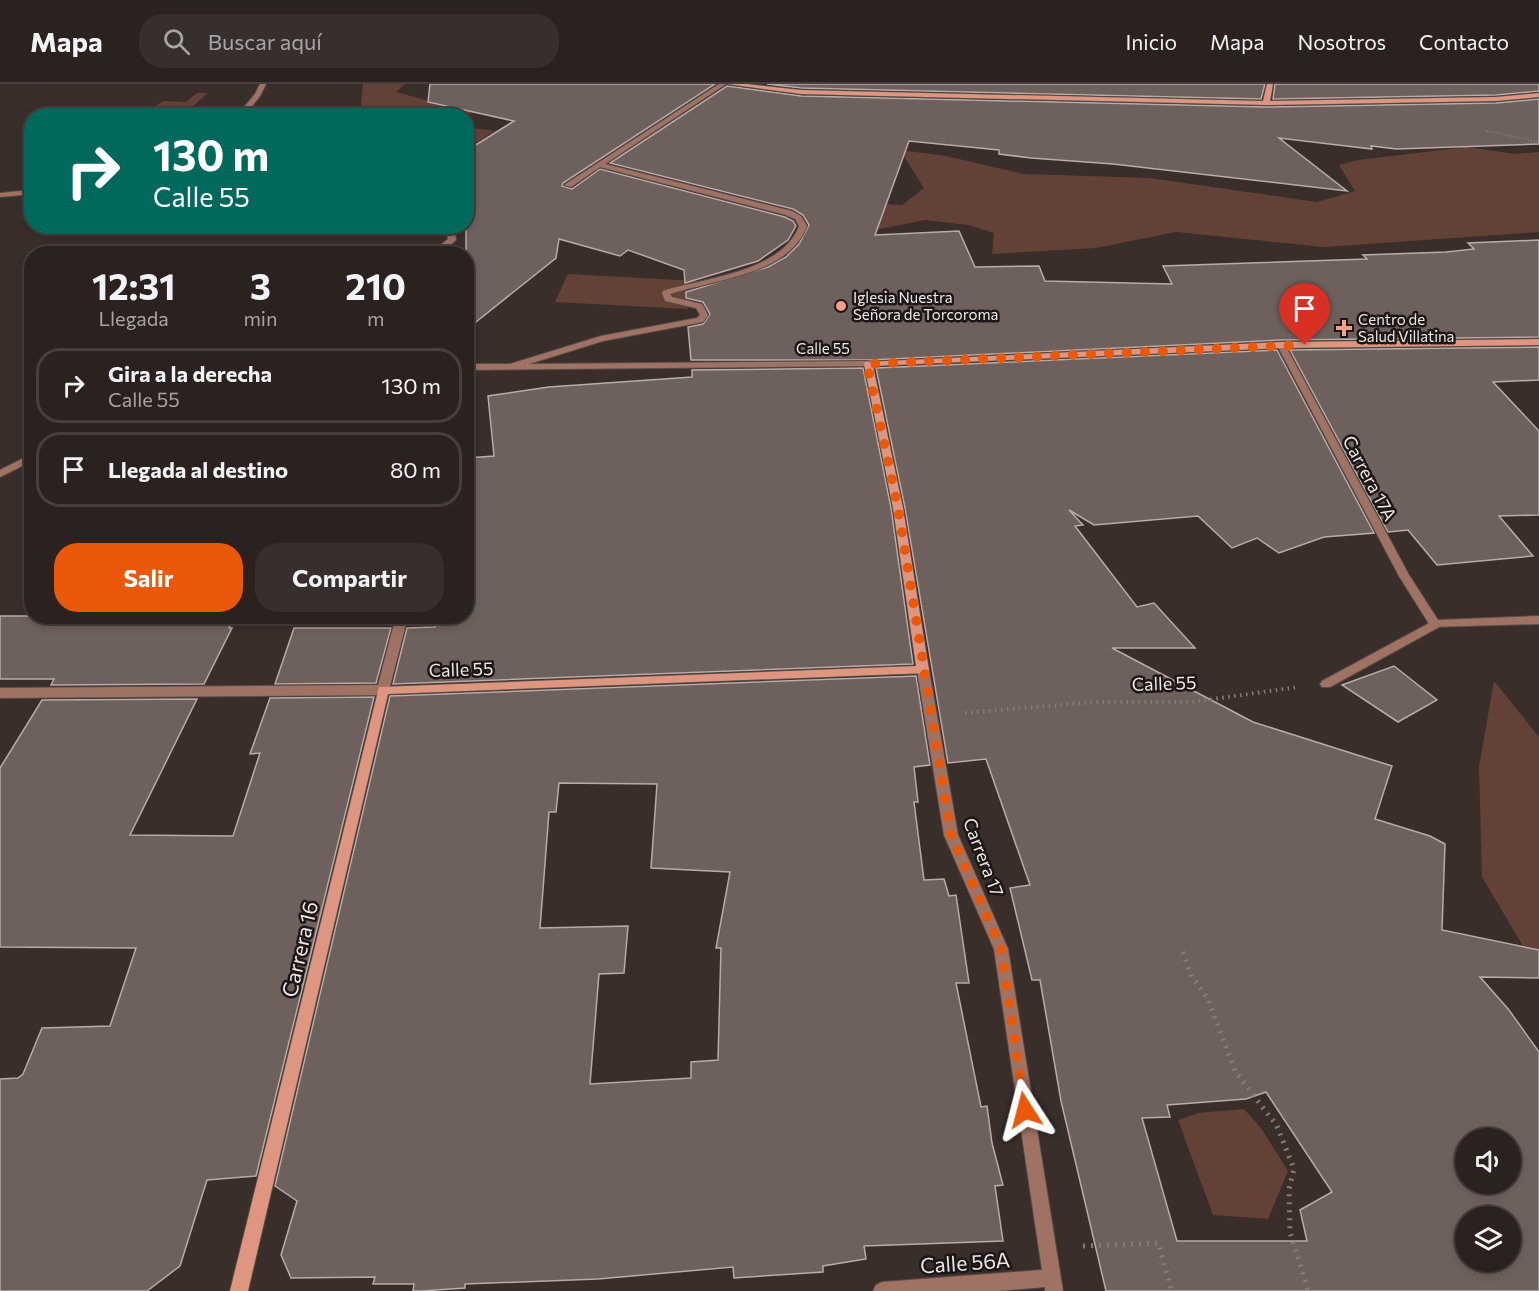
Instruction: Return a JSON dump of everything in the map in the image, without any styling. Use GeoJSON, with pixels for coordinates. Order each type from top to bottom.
{"type":"FeatureCollection","features":[{"type":"Feature","properties":{"kind":"street"},"geometry":{"type":"LineString","coordinates":[[247,108],[258,95],[263,84]]}},
{"type":"Feature","properties":{"kind":"street"},"geometry":{"type":"LineString","coordinates":[[568,185],[723,84]]}},
{"type":"Feature","properties":{"kind":"street"},"geometry":{"type":"LineString","coordinates":[[730,84],[801,92],[1266,102],[1496,99],[1539,95]]}},
{"type":"Feature","properties":{"kind":"street"},"geometry":{"type":"LineString","coordinates":[[1266,102],[1270,84]]}},
{"type":"Feature","properties":{"kind":"street"},"geometry":{"type":"LineString","coordinates":[[510,367],[601,339],[700,320],[704,315],[699,306],[668,299],[666,293],[757,270],[771,262],[801,235],[803,226],[798,218],[789,213],[601,165]]}},
{"type":"Feature","properties":{"kind":"street"},"geometry":{"type":"LineString","coordinates":[[0,195],[24,193]]}},
{"type":"Feature","properties":{"kind":"street"},"geometry":{"type":"LineString","coordinates":[[444,246],[452,240],[451,234]]}},
{"type":"Feature","properties":{"kind":"street","name":"Calle 55"},"geometry":{"type":"LineString","coordinates":[[474,367],[867,364],[1281,345],[1539,342]]}},
{"type":"Feature","properties":{"kind":"street","name":"Carrera 17A"},"geometry":{"type":"LineString","coordinates":[[1281,345],[1404,576],[1435,624]]}},
{"type":"Feature","properties":{"kind":"street","name":"Carrera 17"},"geometry":{"type":"LineString","coordinates":[[867,364],[898,508],[951,835],[1001,949],[1053,1284]]}},
{"type":"Feature","properties":{"kind":"street"},"geometry":{"type":"LineString","coordinates":[[0,474],[24,461]]}},
{"type":"Feature","properties":{"kind":"street"},"geometry":{"type":"LineString","coordinates":[[1326,684],[1435,624],[1539,621]]}},
{"type":"Feature","properties":{"kind":"street","name":"Carrera 16"},"geometry":{"type":"LineString","coordinates":[[239,1291],[400,624]]}},
{"type":"Feature","properties":{"kind":"street","name":"Calle 55"},"geometry":{"type":"LineString","coordinates":[[0,693],[383,690],[923,670]]}},
{"type":"Feature","properties":{"kind":"street","name":"Calle 56A"},"geometry":{"type":"LineString","coordinates":[[882,1291],[1053,1284]]}},
{"type":"Feature","properties":{"kind":"path","name":"Calle 55"},"geometry":{"type":"LineString","coordinates":[[930,715],[1095,702],[1192,702],[1326,684]]}},
{"type":"Feature","properties":{"kind":"path"},"geometry":{"type":"LineString","coordinates":[[1183,952],[1191,975],[1208,999],[1216,1026],[1235,1071],[1277,1126],[1294,1169],[1289,1189],[1290,1232],[1308,1291]]}},
{"type":"Feature","properties":{"kind":"path"},"geometry":{"type":"LineString","coordinates":[[1046,1248],[1158,1243],[1172,1291]]}},
{"type":"Feature","properties":{"kind":"shaded area"},"geometry":{"type":"Polygon","coordinates":[[[363,84],[405,84],[396,92],[454,108],[361,108],[363,84]]]}},
{"type":"Feature","properties":{"kind":"shaded area"},"geometry":{"type":"Polygon","coordinates":[[[197,93],[208,93],[191,108],[152,108],[163,101],[186,102],[197,93]]]}},
{"type":"Feature","properties":{"kind":"shaded area"},"geometry":{"type":"Polygon","coordinates":[[[474,128],[494,131],[474,144],[474,128]]]}},
{"type":"Feature","properties":{"kind":"shaded area"},"geometry":{"type":"Polygon","coordinates":[[[1467,147],[1515,154],[1539,152],[1539,232],[1324,247],[1176,232],[1096,248],[992,254],[994,233],[968,225],[925,220],[865,232],[880,204],[902,205],[924,188],[900,150],[946,156],[1023,174],[1150,178],[1317,202],[1355,191],[1339,165],[1358,160],[1467,147]]]}},
{"type":"Feature","properties":{"kind":"shaded area"},"geometry":{"type":"Polygon","coordinates":[[[568,274],[697,281],[688,309],[555,302],[568,274]]]}},
{"type":"Feature","properties":{"kind":"shaded area"},"geometry":{"type":"Polygon","coordinates":[[[1494,681],[1539,737],[1539,973],[1482,877],[1479,767],[1494,681]]]}},
{"type":"Feature","properties":{"kind":"shaded area"},"geometry":{"type":"Polygon","coordinates":[[[1244,1109],[1261,1128],[1288,1171],[1268,1219],[1213,1215],[1178,1120],[1198,1113],[1244,1109]]]}},
{"type":"Feature","properties":{"kind":"building"},"geometry":{"type":"Polygon","coordinates":[[[430,84],[715,84],[563,183],[562,186],[572,189],[600,169],[785,217],[793,221],[796,226],[788,240],[758,261],[685,283],[684,270],[628,250],[620,256],[559,239],[556,258],[474,324],[474,246],[466,246],[466,234],[474,234],[474,146],[514,121],[474,112],[474,108],[455,108],[428,102],[430,84]]]}},
{"type":"Feature","properties":{"kind":"building"},"geometry":{"type":"Polygon","coordinates":[[[767,84],[1265,84],[1261,99],[801,88],[767,84]]]}},
{"type":"Feature","properties":{"kind":"building"},"geometry":{"type":"Polygon","coordinates":[[[1275,84],[1539,84],[1539,91],[1496,95],[1273,99],[1275,84]]]}},
{"type":"Feature","properties":{"kind":"building"},"geometry":{"type":"Polygon","coordinates":[[[727,86],[801,96],[1266,107],[1496,103],[1539,99],[1539,144],[1397,149],[1371,146],[1372,149],[1279,138],[1347,191],[1113,164],[1031,158],[999,154],[999,150],[909,141],[875,235],[959,231],[975,267],[1039,266],[1045,281],[1172,284],[1163,266],[1367,259],[1363,255],[1446,252],[1474,249],[1468,243],[1539,240],[1539,337],[1281,340],[870,360],[691,360],[688,327],[703,324],[710,314],[703,302],[686,298],[686,292],[768,267],[786,257],[799,244],[809,225],[803,215],[793,209],[610,163],[727,86]]]}},
{"type":"Feature","properties":{"kind":"building"},"geometry":{"type":"Polygon","coordinates":[[[1539,347],[1539,380],[1493,382],[1539,431],[1539,515],[1499,516],[1533,556],[1437,565],[1408,530],[1388,532],[1290,350],[1539,347]]]}},
{"type":"Feature","properties":{"kind":"building"},"geometry":{"type":"Polygon","coordinates":[[[1277,350],[1374,533],[1324,537],[1279,553],[1257,538],[1232,548],[1198,516],[1094,525],[1069,510],[1083,525],[1075,526],[1137,607],[1154,603],[1195,648],[1112,648],[1253,722],[1392,766],[1375,819],[1430,836],[1445,844],[1442,930],[1539,950],[1539,978],[1480,977],[1509,1010],[1539,1052],[1539,1291],[1106,1291],[1061,1101],[1040,980],[1032,980],[1010,888],[1030,885],[986,759],[948,763],[905,508],[876,368],[1277,350]],[[1266,1092],[1246,1099],[1167,1105],[1170,1117],[1142,1118],[1177,1241],[1307,1241],[1300,1210],[1332,1192],[1266,1092]]]}},
{"type":"Feature","properties":{"kind":"building"},"geometry":{"type":"Polygon","coordinates":[[[863,368],[891,508],[913,664],[393,684],[407,628],[435,627],[436,624],[474,624],[474,457],[494,456],[488,396],[549,387],[692,377],[692,370],[863,368]]]}},
{"type":"Feature","properties":{"kind":"building"},"geometry":{"type":"Polygon","coordinates":[[[0,616],[24,616],[24,624],[231,624],[229,628],[232,628],[204,684],[51,685],[54,679],[0,679],[0,616]]]}},
{"type":"Feature","properties":{"kind":"building"},"geometry":{"type":"Polygon","coordinates":[[[294,628],[391,628],[376,683],[275,684],[294,628]]]}},
{"type":"Feature","properties":{"kind":"building"},"geometry":{"type":"Polygon","coordinates":[[[1394,666],[1437,700],[1398,722],[1342,685],[1394,666]]]}},
{"type":"Feature","properties":{"kind":"building"},"geometry":{"type":"Polygon","coordinates":[[[916,676],[930,765],[914,767],[918,802],[914,802],[924,880],[944,879],[949,896],[956,895],[969,983],[956,983],[981,1107],[987,1106],[992,1143],[1003,1185],[995,1186],[1003,1241],[864,1246],[866,1259],[823,1266],[823,1272],[734,1278],[733,1267],[598,1279],[465,1284],[465,1288],[413,1291],[414,1284],[373,1284],[375,1277],[291,1278],[281,1255],[297,1201],[275,1186],[390,696],[916,676]],[[559,783],[556,812],[549,812],[540,928],[628,926],[624,973],[599,974],[590,1084],[691,1078],[691,1062],[718,1060],[721,948],[716,948],[730,872],[651,868],[657,784],[559,783]]]}},
{"type":"Feature","properties":{"kind":"building"},"geometry":{"type":"Polygon","coordinates":[[[374,697],[256,1176],[207,1180],[180,1266],[147,1291],[0,1291],[0,1079],[18,1078],[23,1074],[42,1028],[110,1026],[136,948],[0,947],[0,768],[42,700],[197,699],[130,835],[233,836],[260,753],[250,754],[270,698],[374,697]]]}},
{"type":"Feature","properties":{"kind":"place","name":"Iglesia Nuestra Señora de Torcoroma"},"geometry":{"type":"Point","coordinates":[841,306]}},
{"type":"Feature","properties":{"kind":"place","name":"Centro de Salud Villatina"},"geometry":{"type":"Point","coordinates":[1344,328]}},
{"type":"Feature","properties":{"kind":"route"},"geometry":{"type":"LineString","coordinates":[[1025,1110],[1001,949],[951,835],[898,508],[867,364],[1305,345]]}}]}
